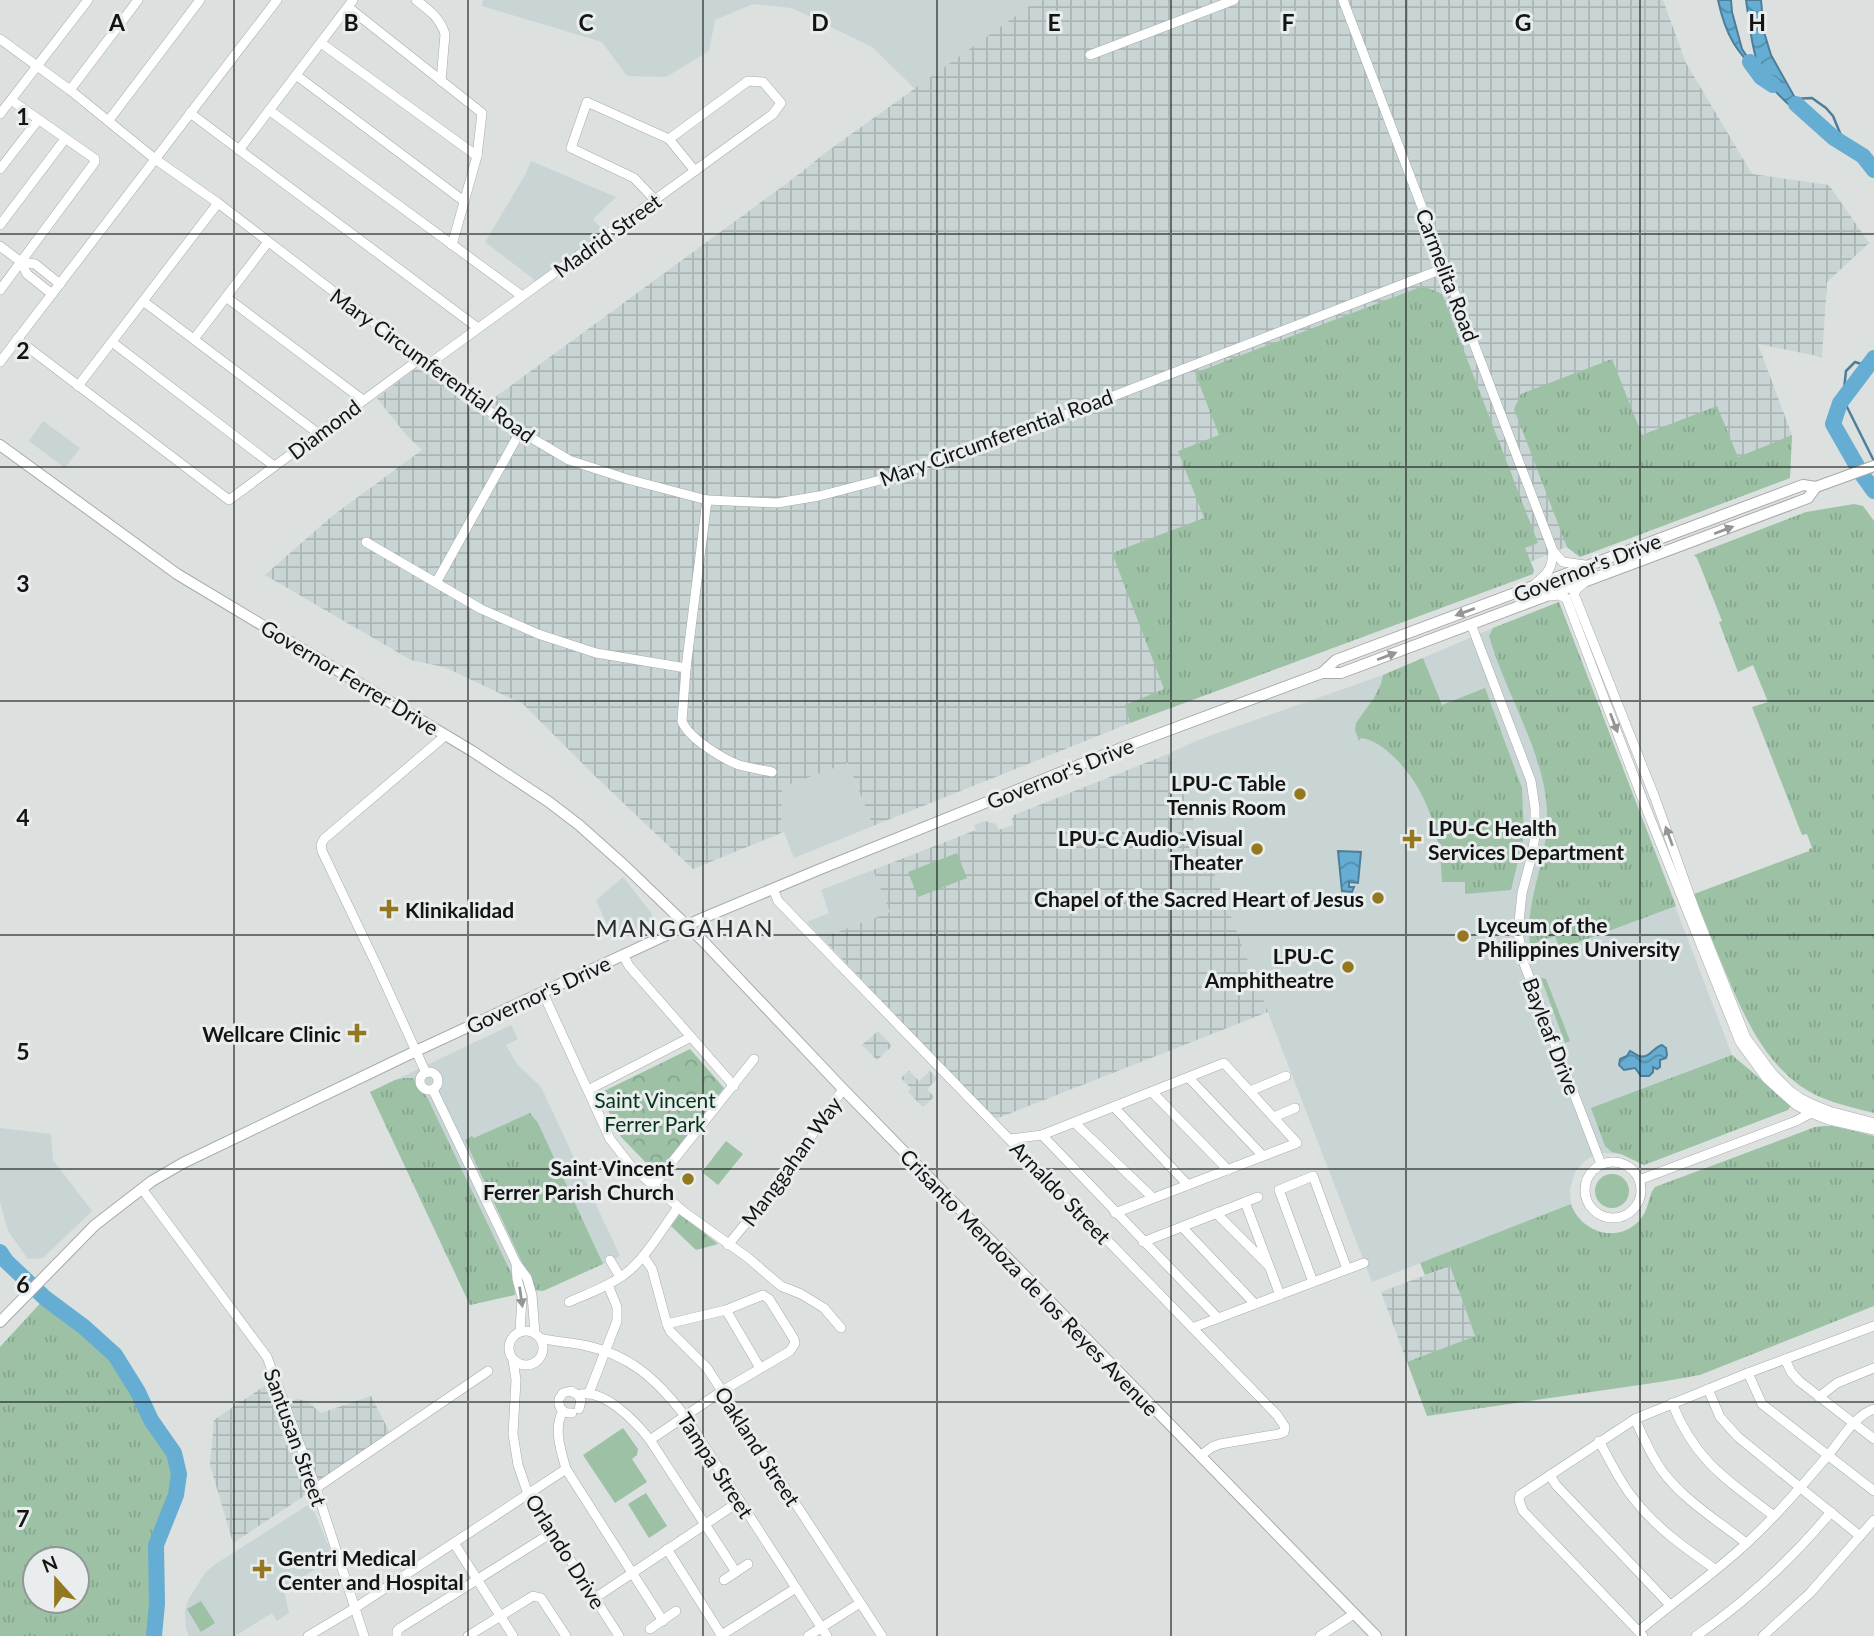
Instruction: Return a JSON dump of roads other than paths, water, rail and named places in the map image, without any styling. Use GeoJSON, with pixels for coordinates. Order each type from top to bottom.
{"type":"FeatureCollection","features":[{"type":"Feature","properties":{"kind":"main road","name":"Governor Ferrer Drive"},"geometry":{"type":"LineString","coordinates":[[0,445],[177,574],[499,767],[579,825],[686,925]]}},
{"type":"Feature","properties":{"kind":"main road"},"geometry":{"type":"LineString","coordinates":[[1816,488],[1874,466]]}},
{"type":"Feature","properties":{"kind":"main road","name":"Governor's Drive"},"geometry":{"type":"LineString","coordinates":[[0,1322],[95,1225],[142,1189],[183,1163],[686,925],[1124,747],[1322,673],[1340,673],[1586,582],[1808,498],[1816,488],[1803,485],[1336,660],[1322,673]]}},
{"type":"Feature","properties":{"kind":"main road","name":"Crisanto Mendoza de los Reyes Avenue"},"geometry":{"type":"LineString","coordinates":[[686,925],[1376,1636]]}},
{"type":"Feature","properties":{"kind":"street"},"geometry":{"type":"LineString","coordinates":[[0,114],[88,0]]}},
{"type":"Feature","properties":{"kind":"street"},"geometry":{"type":"LineString","coordinates":[[70,90],[138,0]]}},
{"type":"Feature","properties":{"kind":"street"},"geometry":{"type":"LineString","coordinates":[[108,120],[200,0]]}},
{"type":"Feature","properties":{"kind":"street"},"geometry":{"type":"LineString","coordinates":[[0,362],[277,0]]}},
{"type":"Feature","properties":{"kind":"street"},"geometry":{"type":"LineString","coordinates":[[416,0],[439,19],[443,27],[445,34],[441,81]]}},
{"type":"Feature","properties":{"kind":"street"},"geometry":{"type":"LineString","coordinates":[[1090,55],[1234,0]]}},
{"type":"Feature","properties":{"kind":"street","name":"Carmelita Road"},"geometry":{"type":"LineString","coordinates":[[1343,0],[1553,551]]}},
{"type":"Feature","properties":{"kind":"street"},"geometry":{"type":"LineString","coordinates":[[239,150],[350,4],[482,113],[477,156],[452,245]]}},
{"type":"Feature","properties":{"kind":"street","name":"Mary Circumferential Road"},"geometry":{"type":"LineString","coordinates":[[0,39],[70,90],[155,159],[218,203],[520,432],[569,460],[626,479],[707,500],[777,503],[819,496],[888,478],[1002,439],[1445,268]]}},
{"type":"Feature","properties":{"kind":"street"},"geometry":{"type":"LineString","coordinates":[[321,43],[477,156]]}},
{"type":"Feature","properties":{"kind":"street"},"geometry":{"type":"LineString","coordinates":[[296,75],[466,201]]}},
{"type":"Feature","properties":{"kind":"street","name":"Madrid Street"},"geometry":{"type":"LineString","coordinates":[[425,361],[478,328],[695,171],[773,114],[781,103],[762,82],[748,81],[669,139]]}},
{"type":"Feature","properties":{"kind":"street"},"geometry":{"type":"LineString","coordinates":[[0,290],[95,163],[94,159],[11,100]]}},
{"type":"Feature","properties":{"kind":"street"},"geometry":{"type":"LineString","coordinates":[[654,200],[634,178],[571,148],[587,102],[669,139],[695,171]]}},
{"type":"Feature","properties":{"kind":"street"},"geometry":{"type":"LineString","coordinates":[[270,110],[522,296]]}},
{"type":"Feature","properties":{"kind":"street"},"geometry":{"type":"LineString","coordinates":[[190,113],[478,328]]}},
{"type":"Feature","properties":{"kind":"street"},"geometry":{"type":"LineString","coordinates":[[0,169],[38,120]]}},
{"type":"Feature","properties":{"kind":"street"},"geometry":{"type":"LineString","coordinates":[[0,225],[65,139]]}},
{"type":"Feature","properties":{"kind":"street"},"geometry":{"type":"LineString","coordinates":[[17,339],[78,386],[218,203]]}},
{"type":"Feature","properties":{"kind":"street"},"geometry":{"type":"LineString","coordinates":[[194,339],[268,242]]}},
{"type":"Feature","properties":{"kind":"street"},"geometry":{"type":"LineString","coordinates":[[0,247],[21,262],[35,264],[60,284]]}},
{"type":"Feature","properties":{"kind":"street"},"geometry":{"type":"LineString","coordinates":[[21,262],[27,274],[52,294]]}},
{"type":"Feature","properties":{"kind":"street"},"geometry":{"type":"LineString","coordinates":[[226,297],[363,400]]}},
{"type":"Feature","properties":{"kind":"street"},"geometry":{"type":"LineString","coordinates":[[144,300],[319,434]]}},
{"type":"Feature","properties":{"kind":"street"},"geometry":{"type":"LineString","coordinates":[[112,342],[274,466]]}},
{"type":"Feature","properties":{"kind":"street","name":"Diamond"},"geometry":{"type":"LineString","coordinates":[[78,386],[229,500],[363,400],[425,361]]}},
{"type":"Feature","properties":{"kind":"street"},"geometry":{"type":"LineString","coordinates":[[436,581],[520,432]]}},
{"type":"Feature","properties":{"kind":"street"},"geometry":{"type":"LineString","coordinates":[[707,500],[682,721],[685,730],[734,762],[772,772]]}},
{"type":"Feature","properties":{"kind":"street"},"geometry":{"type":"LineString","coordinates":[[366,542],[481,609],[550,638],[596,653],[686,668]]}},
{"type":"Feature","properties":{"kind":"street"},"geometry":{"type":"LineString","coordinates":[[1553,551],[1563,562],[1590,566]]}},
{"type":"Feature","properties":{"kind":"street"},"geometry":{"type":"LineString","coordinates":[[1529,589],[1545,576],[1552,566],[1553,551]]}},
{"type":"Feature","properties":{"kind":"street"},"geometry":{"type":"LineString","coordinates":[[1586,582],[1574,594],[1655,798],[1741,1028],[1750,1045],[1772,1073],[1812,1109],[1829,1119],[1874,1130]]}},
{"type":"Feature","properties":{"kind":"street"},"geometry":{"type":"LineString","coordinates":[[1548,596],[1566,598],[1649,816],[1740,1042],[1757,1067],[1796,1105],[1874,1123]]}},
{"type":"Feature","properties":{"kind":"street","name":"Bayleaf Drive"},"geometry":{"type":"LineString","coordinates":[[1471,624],[1534,794],[1535,836],[1517,932],[1521,953],[1601,1164]]}},
{"type":"Feature","properties":{"kind":"street"},"geometry":{"type":"LineString","coordinates":[[446,735],[324,839],[321,845],[426,1073],[421,1078],[421,1086],[425,1090],[433,1090],[516,1263],[527,1278],[543,1350],[539,1359],[530,1364],[525,1365],[513,1360],[509,1344],[515,1334],[531,1331],[538,1336]]}},
{"type":"Feature","properties":{"kind":"street","name":"Arnaldo Street"},"geometry":{"type":"LineString","coordinates":[[773,888],[778,901],[1277,1415],[1285,1427],[1279,1434],[1220,1444],[1200,1456]]}},
{"type":"Feature","properties":{"kind":"street"},"geometry":{"type":"LineString","coordinates":[[623,955],[629,967],[734,1086]]}},
{"type":"Feature","properties":{"kind":"street","name":"Manggahan Way"},"geometry":{"type":"LineString","coordinates":[[543,993],[610,1139],[631,1166],[653,1186],[728,1245],[808,1141],[843,1089]]}},
{"type":"Feature","properties":{"kind":"street"},"geometry":{"type":"LineString","coordinates":[[588,1090],[691,1037]]}},
{"type":"Feature","properties":{"kind":"street"},"geometry":{"type":"LineString","coordinates":[[653,1186],[754,1059]]}},
{"type":"Feature","properties":{"kind":"street"},"geometry":{"type":"LineString","coordinates":[[1010,1139],[1042,1135],[1224,1063],[1297,1143],[1115,1213]]}},
{"type":"Feature","properties":{"kind":"street"},"geometry":{"type":"LineString","coordinates":[[1250,1091],[1286,1076]]}},
{"type":"Feature","properties":{"kind":"street"},"geometry":{"type":"LineString","coordinates":[[1189,1078],[1263,1156]]}},
{"type":"Feature","properties":{"kind":"street"},"geometry":{"type":"LineString","coordinates":[[1152,1092],[1228,1170]]}},
{"type":"Feature","properties":{"kind":"street"},"geometry":{"type":"LineString","coordinates":[[1114,1107],[1188,1185]]}},
{"type":"Feature","properties":{"kind":"street"},"geometry":{"type":"LineString","coordinates":[[1274,1117],[1295,1108]]}},
{"type":"Feature","properties":{"kind":"street"},"geometry":{"type":"LineString","coordinates":[[1639,1180],[1796,1121],[1812,1109]]}},
{"type":"Feature","properties":{"kind":"street"},"geometry":{"type":"LineString","coordinates":[[1075,1123],[1153,1198]]}},
{"type":"Feature","properties":{"kind":"street"},"geometry":{"type":"LineString","coordinates":[[1042,1135],[1218,1318]]}},
{"type":"Feature","properties":{"kind":"street"},"geometry":{"type":"LineString","coordinates":[[1601,1164],[1624,1164],[1639,1180],[1641,1189],[1636,1205],[1615,1218],[1602,1216],[1591,1208],[1585,1193],[1588,1176],[1601,1164]]}},
{"type":"Feature","properties":{"kind":"street"},"geometry":{"type":"LineString","coordinates":[[1313,1282],[1279,1190],[1313,1176],[1347,1269]]}},
{"type":"Feature","properties":{"kind":"street","name":"Santusan Street"},"geometry":{"type":"LineString","coordinates":[[142,1189],[267,1357],[316,1488],[364,1636]]}},
{"type":"Feature","properties":{"kind":"street"},"geometry":{"type":"LineString","coordinates":[[1143,1242],[1258,1197]]}},
{"type":"Feature","properties":{"kind":"street"},"geometry":{"type":"LineString","coordinates":[[1245,1202],[1280,1295]]}},
{"type":"Feature","properties":{"kind":"street"},"geometry":{"type":"LineString","coordinates":[[569,1303],[608,1284],[637,1264],[676,1210]]}},
{"type":"Feature","properties":{"kind":"street"},"geometry":{"type":"LineString","coordinates":[[1216,1213],[1269,1266]]}},
{"type":"Feature","properties":{"kind":"street"},"geometry":{"type":"LineString","coordinates":[[1182,1227],[1255,1304]]}},
{"type":"Feature","properties":{"kind":"street"},"geometry":{"type":"LineString","coordinates":[[728,1245],[747,1257],[780,1286],[801,1294],[824,1308],[841,1328]]}},
{"type":"Feature","properties":{"kind":"street","name":"Oakland Street"},"geometry":{"type":"LineString","coordinates":[[643,1256],[652,1269],[670,1331],[707,1368],[882,1636]]}},
{"type":"Feature","properties":{"kind":"street"},"geometry":{"type":"LineString","coordinates":[[610,1260],[620,1277]]}},
{"type":"Feature","properties":{"kind":"street"},"geometry":{"type":"LineString","coordinates":[[516,1263],[522,1297],[520,1332]]}},
{"type":"Feature","properties":{"kind":"street"},"geometry":{"type":"LineString","coordinates":[[1192,1328],[1364,1263]]}},
{"type":"Feature","properties":{"kind":"street"},"geometry":{"type":"LineString","coordinates":[[589,1393],[617,1321],[618,1314],[608,1284]]}},
{"type":"Feature","properties":{"kind":"street"},"geometry":{"type":"LineString","coordinates":[[650,1440],[722,1391],[790,1351],[795,1343],[767,1297],[759,1296],[726,1310],[667,1324]]}},
{"type":"Feature","properties":{"kind":"street"},"geometry":{"type":"LineString","coordinates":[[726,1310],[760,1368]]}},
{"type":"Feature","properties":{"kind":"street"},"geometry":{"type":"LineString","coordinates":[[1874,1326],[1635,1419],[1520,1495],[1519,1500],[1523,1511],[1641,1634],[1670,1605],[1746,1543],[1774,1516],[1854,1423],[1874,1409]]}},
{"type":"Feature","properties":{"kind":"street","name":"Tampa Street"},"geometry":{"type":"LineString","coordinates":[[538,1336],[606,1351],[640,1369],[658,1383],[685,1416],[824,1632]]}},
{"type":"Feature","properties":{"kind":"street","name":"Tampa Street"},"geometry":{"type":"LineString","coordinates":[[543,1350],[564,1343]]}},
{"type":"Feature","properties":{"kind":"street","name":"Orlando Drive"},"geometry":{"type":"LineString","coordinates":[[513,1360],[516,1380],[513,1434],[518,1465],[528,1494],[619,1636]]}},
{"type":"Feature","properties":{"kind":"street"},"geometry":{"type":"LineString","coordinates":[[1786,1360],[1799,1381],[1874,1439]]}},
{"type":"Feature","properties":{"kind":"street","name":"Orlando Drive"},"geometry":{"type":"LineString","coordinates":[[516,1380],[525,1365]]}},
{"type":"Feature","properties":{"kind":"street"},"geometry":{"type":"LineString","coordinates":[[1819,1397],[1837,1383],[1874,1368]]}},
{"type":"Feature","properties":{"kind":"street"},"geometry":{"type":"LineString","coordinates":[[316,1488],[488,1371]]}},
{"type":"Feature","properties":{"kind":"street"},"geometry":{"type":"LineString","coordinates":[[1748,1373],[1762,1404],[1874,1491]]}},
{"type":"Feature","properties":{"kind":"street"},"geometry":{"type":"LineString","coordinates":[[1708,1390],[1720,1417],[1728,1427],[1860,1536]]}},
{"type":"Feature","properties":{"kind":"street"},"geometry":{"type":"LineString","coordinates":[[571,1411],[559,1405],[561,1395],[568,1391],[578,1395],[589,1393],[629,1416],[650,1440],[736,1572]]}},
{"type":"Feature","properties":{"kind":"street"},"geometry":{"type":"LineString","coordinates":[[578,1395],[581,1401],[558,1423],[566,1469],[663,1621]]}},
{"type":"Feature","properties":{"kind":"street"},"geometry":{"type":"LineString","coordinates":[[1671,1403],[1687,1436],[1705,1460],[1774,1516]]}},
{"type":"Feature","properties":{"kind":"street"},"geometry":{"type":"LineString","coordinates":[[1635,1419],[1664,1473],[1687,1497],[1746,1543]]}},
{"type":"Feature","properties":{"kind":"street"},"geometry":{"type":"LineString","coordinates":[[1599,1441],[1626,1489],[1646,1514],[1715,1569]]}},
{"type":"Feature","properties":{"kind":"street"},"geometry":{"type":"LineString","coordinates":[[308,1636],[566,1469]]}},
{"type":"Feature","properties":{"kind":"street"},"geometry":{"type":"LineString","coordinates":[[1550,1475],[1556,1485],[1670,1605]]}},
{"type":"Feature","properties":{"kind":"street"},"geometry":{"type":"LineString","coordinates":[[595,1598],[740,1501]]}},
{"type":"Feature","properties":{"kind":"street"},"geometry":{"type":"LineString","coordinates":[[1696,1636],[1737,1606],[1778,1570],[1808,1540],[1830,1512]]}},
{"type":"Feature","properties":{"kind":"street"},"geometry":{"type":"LineString","coordinates":[[1763,1636],[1810,1593],[1874,1520]]}},
{"type":"Feature","properties":{"kind":"street"},"geometry":{"type":"LineString","coordinates":[[397,1636],[400,1628],[552,1532]]}},
{"type":"Feature","properties":{"kind":"street"},"geometry":{"type":"LineString","coordinates":[[454,1542],[513,1636]]}},
{"type":"Feature","properties":{"kind":"street"},"geometry":{"type":"LineString","coordinates":[[667,1549],[721,1636],[796,1588]]}},
{"type":"Feature","properties":{"kind":"street"},"geometry":{"type":"LineString","coordinates":[[724,1580],[748,1564]]}},
{"type":"Feature","properties":{"kind":"street"},"geometry":{"type":"LineString","coordinates":[[468,1636],[533,1596],[541,1598],[566,1636]]}},
{"type":"Feature","properties":{"kind":"street"},"geometry":{"type":"LineString","coordinates":[[808,1636],[824,1632],[860,1603]]}},
{"type":"Feature","properties":{"kind":"street"},"geometry":{"type":"LineString","coordinates":[[650,1629],[676,1611]]}},
{"type":"Feature","properties":{"kind":"street"},"geometry":{"type":"LineString","coordinates":[[1320,1636],[1354,1614]]}},
{"type":"Feature","properties":{"kind":"water"},"geometry":{"type":"Polygon","coordinates":[[[1718,0],[1731,0],[1742,49],[1761,77],[1733,42],[1718,0]]]}},
{"type":"Feature","properties":{"kind":"water"},"geometry":{"type":"Polygon","coordinates":[[[1746,0],[1761,0],[1764,32],[1771,55],[1799,105],[1834,138],[1793,108],[1767,81],[1755,55],[1746,0]]]}},
{"type":"Feature","properties":{"kind":"water"},"geometry":{"type":"Polygon","coordinates":[[[1338,851],[1361,852],[1358,883],[1349,882],[1349,887],[1354,887],[1352,892],[1342,891],[1338,851]]]}},
{"type":"Feature","properties":{"kind":"water"},"geometry":{"type":"Polygon","coordinates":[[[1662,1045],[1666,1048],[1666,1058],[1660,1060],[1660,1067],[1653,1067],[1649,1076],[1641,1076],[1635,1068],[1624,1070],[1619,1065],[1620,1059],[1630,1051],[1643,1056],[1662,1045]]]}},
{"type":"Feature","properties":{"kind":"waterway"},"geometry":{"type":"LineString","coordinates":[[1750,62],[1761,77],[1773,85]]}},
{"type":"Feature","properties":{"kind":"waterway"},"geometry":{"type":"LineString","coordinates":[[1793,99],[1812,98],[1826,108],[1851,149]]}},
{"type":"Feature","properties":{"kind":"waterway"},"geometry":{"type":"LineString","coordinates":[[1796,104],[1834,138],[1863,156],[1874,170]]}},
{"type":"Feature","properties":{"kind":"waterway"},"geometry":{"type":"LineString","coordinates":[[1874,358],[1840,403],[1833,424],[1874,491]]}},
{"type":"Feature","properties":{"kind":"waterway"},"geometry":{"type":"LineString","coordinates":[[1874,364],[1868,366],[1855,362],[1846,371],[1843,399],[1874,461]]}},
{"type":"Feature","properties":{"kind":"waterway"},"geometry":{"type":"LineString","coordinates":[[0,1252],[45,1298],[84,1327],[115,1355],[138,1392],[151,1420],[174,1453],[179,1474],[176,1495],[156,1545],[157,1604],[154,1636]]}},
{"type":"Feature","properties":{"kind":"place","name":"LPU-C Table Tennis Room"},"geometry":{"type":"Point","coordinates":[1300,794]}},
{"type":"Feature","properties":{"kind":"place","name":"LPU-C Health Services Department"},"geometry":{"type":"Point","coordinates":[1412,839]}},
{"type":"Feature","properties":{"kind":"place","name":"LPU-C Audio-Visual Theater"},"geometry":{"type":"Point","coordinates":[1257,849]}},
{"type":"Feature","properties":{"kind":"place","name":"Chapel of the Sacred Heart of Jesus"},"geometry":{"type":"Point","coordinates":[1378,898]}},
{"type":"Feature","properties":{"kind":"place","name":"Klinikalidad"},"geometry":{"type":"Point","coordinates":[389,909]}},
{"type":"Feature","properties":{"kind":"place","name":"Lyceum of the Philippines University"},"geometry":{"type":"Point","coordinates":[1463,936]}},
{"type":"Feature","properties":{"kind":"place","name":"LPU-C Amphitheatre"},"geometry":{"type":"Point","coordinates":[1348,967]}},
{"type":"Feature","properties":{"kind":"place","name":"Wellcare Clinic"},"geometry":{"type":"Point","coordinates":[357,1033]}},
{"type":"Feature","properties":{"kind":"place","name":"Saint Vincent Ferrer Parish Church"},"geometry":{"type":"Point","coordinates":[688,1179]}},
{"type":"Feature","properties":{"kind":"place","name":"Gentri Medical Center and Hospital"},"geometry":{"type":"Point","coordinates":[262,1569]}},
{"type":"Feature","properties":{"kind":"district","name":"MANGGAHAN"},"geometry":{"type":"Point","coordinates":[685,927]}},
{"type":"Feature","properties":{"kind":"park label","name":"Saint Vincent Ferrer Park"},"geometry":{"type":"Point","coordinates":[655,1111]}}]}
